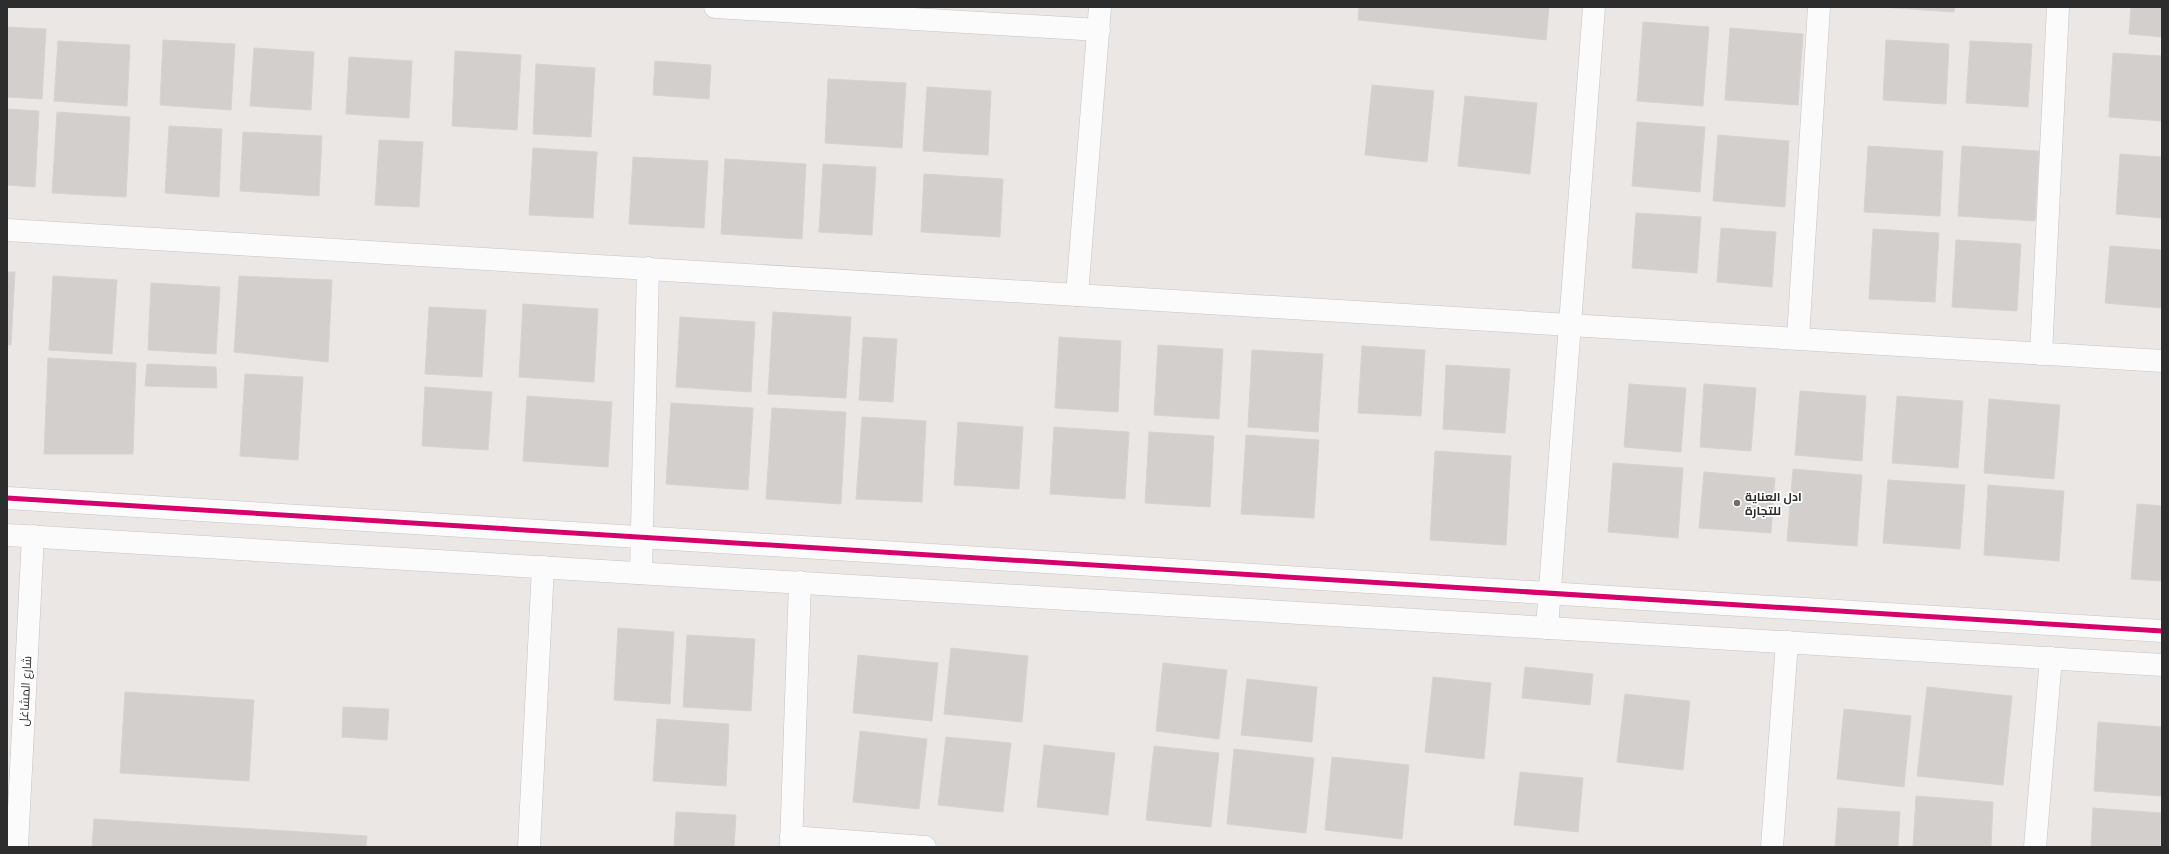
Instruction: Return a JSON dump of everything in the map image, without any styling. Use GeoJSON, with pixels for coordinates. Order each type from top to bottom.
{"type":"FeatureCollection","features":[{"type":"Feature","properties":{"kind":"street"},"geometry":{"type":"LineString","coordinates":[[716,7],[1099,30]]}},
{"type":"Feature","properties":{"kind":"street"},"geometry":{"type":"LineString","coordinates":[[1077,295],[1100,7]]}},
{"type":"Feature","properties":{"kind":"street"},"geometry":{"type":"LineString","coordinates":[[1547,628],[1594,7]]}},
{"type":"Feature","properties":{"kind":"street"},"geometry":{"type":"LineString","coordinates":[[1798,338],[1819,7]]}},
{"type":"Feature","properties":{"kind":"street"},"geometry":{"type":"LineString","coordinates":[[2041,354],[2058,7]]}},
{"type":"Feature","properties":{"kind":"street"},"geometry":{"type":"LineString","coordinates":[[7,230],[2162,361]]}},
{"type":"Feature","properties":{"kind":"street"},"geometry":{"type":"LineString","coordinates":[[641,573],[648,268]]}},
{"type":"Feature","properties":{"kind":"street"},"geometry":{"type":"LineString","coordinates":[[7,498],[2162,631]]}},
{"type":"Feature","properties":{"kind":"street"},"geometry":{"type":"LineString","coordinates":[[7,535],[2162,665]]}},
{"type":"Feature","properties":{"kind":"street","name":"شارع المشاغل"},"geometry":{"type":"LineString","coordinates":[[17,847],[33,536]]}},
{"type":"Feature","properties":{"kind":"street"},"geometry":{"type":"LineString","coordinates":[[529,847],[544,567]]}},
{"type":"Feature","properties":{"kind":"street"},"geometry":{"type":"LineString","coordinates":[[800,582],[791,842],[925,847]]}},
{"type":"Feature","properties":{"kind":"street"},"geometry":{"type":"LineString","coordinates":[[1772,847],[1787,642]]}},
{"type":"Feature","properties":{"kind":"street"},"geometry":{"type":"LineString","coordinates":[[2035,847],[2051,658]]}},
{"type":"Feature","properties":{"kind":"building"},"geometry":{"type":"Polygon","coordinates":[[[1359,7],[1549,7],[1546,40],[1358,20],[1359,7]]]}},
{"type":"Feature","properties":{"kind":"building"},"geometry":{"type":"Polygon","coordinates":[[[1880,7],[1955,7],[1954,12],[1880,7]]]}},
{"type":"Feature","properties":{"kind":"building"},"geometry":{"type":"Polygon","coordinates":[[[2131,7],[2162,7],[2162,37],[2129,34],[2131,7]]]}},
{"type":"Feature","properties":{"kind":"building"},"geometry":{"type":"Polygon","coordinates":[[[1643,22],[1709,27],[1703,106],[1637,101],[1643,22]]]}},
{"type":"Feature","properties":{"kind":"building"},"geometry":{"type":"Polygon","coordinates":[[[7,27],[46,29],[42,99],[7,97],[7,27]]]}},
{"type":"Feature","properties":{"kind":"building"},"geometry":{"type":"Polygon","coordinates":[[[1730,28],[1803,34],[1798,105],[1725,100],[1730,28]]]}},
{"type":"Feature","properties":{"kind":"building"},"geometry":{"type":"Polygon","coordinates":[[[163,40],[235,44],[231,110],[160,105],[163,40]]]}},
{"type":"Feature","properties":{"kind":"building"},"geometry":{"type":"Polygon","coordinates":[[[1886,40],[1949,44],[1946,104],[1883,100],[1886,40]]]}},
{"type":"Feature","properties":{"kind":"building"},"geometry":{"type":"Polygon","coordinates":[[[58,41],[130,45],[127,106],[54,101],[58,41]]]}},
{"type":"Feature","properties":{"kind":"building"},"geometry":{"type":"Polygon","coordinates":[[[1970,41],[2032,44],[2028,107],[1966,103],[1970,41]]]}},
{"type":"Feature","properties":{"kind":"building"},"geometry":{"type":"Polygon","coordinates":[[[254,48],[314,52],[311,110],[250,106],[254,48]]]}},
{"type":"Feature","properties":{"kind":"building"},"geometry":{"type":"Polygon","coordinates":[[[455,51],[521,55],[517,130],[452,126],[455,51]]]}},
{"type":"Feature","properties":{"kind":"building"},"geometry":{"type":"Polygon","coordinates":[[[2113,53],[2162,56],[2162,121],[2109,117],[2113,53]]]}},
{"type":"Feature","properties":{"kind":"building"},"geometry":{"type":"Polygon","coordinates":[[[349,57],[412,61],[409,118],[346,114],[349,57]]]}},
{"type":"Feature","properties":{"kind":"building"},"geometry":{"type":"Polygon","coordinates":[[[655,61],[711,65],[709,99],[653,95],[655,61]]]}},
{"type":"Feature","properties":{"kind":"building"},"geometry":{"type":"Polygon","coordinates":[[[536,64],[595,68],[591,137],[533,134],[536,64]]]}},
{"type":"Feature","properties":{"kind":"building"},"geometry":{"type":"Polygon","coordinates":[[[828,79],[906,83],[902,148],[825,143],[828,79]]]}},
{"type":"Feature","properties":{"kind":"building"},"geometry":{"type":"Polygon","coordinates":[[[1372,85],[1434,91],[1427,162],[1365,155],[1372,85]]]}},
{"type":"Feature","properties":{"kind":"building"},"geometry":{"type":"Polygon","coordinates":[[[927,87],[991,91],[988,155],[923,151],[927,87]]]}},
{"type":"Feature","properties":{"kind":"building"},"geometry":{"type":"Polygon","coordinates":[[[1465,96],[1537,103],[1530,174],[1458,166],[1465,96]]]}},
{"type":"Feature","properties":{"kind":"building"},"geometry":{"type":"Polygon","coordinates":[[[7,109],[39,111],[35,187],[7,185],[7,109]]]}},
{"type":"Feature","properties":{"kind":"building"},"geometry":{"type":"Polygon","coordinates":[[[57,112],[130,117],[126,197],[52,193],[57,112]]]}},
{"type":"Feature","properties":{"kind":"building"},"geometry":{"type":"Polygon","coordinates":[[[1637,122],[1705,127],[1700,192],[1632,186],[1637,122]]]}},
{"type":"Feature","properties":{"kind":"building"},"geometry":{"type":"Polygon","coordinates":[[[169,126],[222,129],[219,197],[165,193],[169,126]]]}},
{"type":"Feature","properties":{"kind":"building"},"geometry":{"type":"Polygon","coordinates":[[[243,132],[322,136],[319,196],[240,191],[243,132]]]}},
{"type":"Feature","properties":{"kind":"building"},"geometry":{"type":"Polygon","coordinates":[[[1718,135],[1789,141],[1785,207],[1713,201],[1718,135]]]}},
{"type":"Feature","properties":{"kind":"building"},"geometry":{"type":"Polygon","coordinates":[[[379,140],[423,142],[419,207],[375,205],[379,140]]]}},
{"type":"Feature","properties":{"kind":"building"},"geometry":{"type":"Polygon","coordinates":[[[1868,146],[1943,151],[1940,216],[1864,212],[1868,146]]]}},
{"type":"Feature","properties":{"kind":"building"},"geometry":{"type":"Polygon","coordinates":[[[1962,146],[2039,151],[2035,221],[1958,216],[1962,146]]]}},
{"type":"Feature","properties":{"kind":"building"},"geometry":{"type":"Polygon","coordinates":[[[533,148],[597,152],[593,218],[529,215],[533,148]]]}},
{"type":"Feature","properties":{"kind":"building"},"geometry":{"type":"Polygon","coordinates":[[[2120,154],[2162,157],[2162,218],[2116,214],[2120,154]]]}},
{"type":"Feature","properties":{"kind":"building"},"geometry":{"type":"Polygon","coordinates":[[[633,157],[708,161],[704,228],[629,224],[633,157]]]}},
{"type":"Feature","properties":{"kind":"building"},"geometry":{"type":"Polygon","coordinates":[[[725,159],[806,164],[802,239],[721,234],[725,159]]]}},
{"type":"Feature","properties":{"kind":"building"},"geometry":{"type":"Polygon","coordinates":[[[823,164],[876,167],[872,235],[819,232],[823,164]]]}},
{"type":"Feature","properties":{"kind":"building"},"geometry":{"type":"Polygon","coordinates":[[[924,174],[1003,179],[1000,237],[921,232],[924,174]]]}},
{"type":"Feature","properties":{"kind":"building"},"geometry":{"type":"Polygon","coordinates":[[[1636,213],[1701,217],[1697,273],[1632,268],[1636,213]]]}},
{"type":"Feature","properties":{"kind":"building"},"geometry":{"type":"Polygon","coordinates":[[[1721,228],[1776,232],[1772,287],[1717,282],[1721,228]]]}},
{"type":"Feature","properties":{"kind":"building"},"geometry":{"type":"Polygon","coordinates":[[[1873,229],[1939,233],[1935,302],[1869,299],[1873,229]]]}},
{"type":"Feature","properties":{"kind":"building"},"geometry":{"type":"Polygon","coordinates":[[[1956,240],[2021,244],[2017,311],[1952,307],[1956,240]]]}},
{"type":"Feature","properties":{"kind":"building"},"geometry":{"type":"Polygon","coordinates":[[[2110,246],[2162,250],[2162,308],[2105,303],[2110,246]]]}},
{"type":"Feature","properties":{"kind":"building"},"geometry":{"type":"Polygon","coordinates":[[[7,272],[15,272],[11,345],[7,345],[7,272]]]}},
{"type":"Feature","properties":{"kind":"building"},"geometry":{"type":"Polygon","coordinates":[[[53,276],[117,280],[112,354],[49,350],[53,276]]]}},
{"type":"Feature","properties":{"kind":"building"},"geometry":{"type":"Polygon","coordinates":[[[239,276],[332,280],[328,362],[234,352],[239,276]]]}},
{"type":"Feature","properties":{"kind":"building"},"geometry":{"type":"Polygon","coordinates":[[[151,283],[220,287],[216,354],[148,350],[151,283]]]}},
{"type":"Feature","properties":{"kind":"building"},"geometry":{"type":"Polygon","coordinates":[[[523,304],[598,309],[594,382],[519,377],[523,304]]]}},
{"type":"Feature","properties":{"kind":"building"},"geometry":{"type":"Polygon","coordinates":[[[429,307],[486,310],[482,377],[425,374],[429,307]]]}},
{"type":"Feature","properties":{"kind":"building"},"geometry":{"type":"Polygon","coordinates":[[[773,312],[851,317],[846,398],[768,394],[773,312]]]}},
{"type":"Feature","properties":{"kind":"building"},"geometry":{"type":"Polygon","coordinates":[[[680,317],[755,322],[751,392],[676,387],[680,317]]]}},
{"type":"Feature","properties":{"kind":"building"},"geometry":{"type":"Polygon","coordinates":[[[863,337],[897,339],[893,402],[859,400],[863,337]]]}},
{"type":"Feature","properties":{"kind":"building"},"geometry":{"type":"Polygon","coordinates":[[[1059,337],[1121,341],[1118,412],[1055,408],[1059,337]]]}},
{"type":"Feature","properties":{"kind":"building"},"geometry":{"type":"Polygon","coordinates":[[[1158,345],[1223,349],[1219,419],[1154,415],[1158,345]]]}},
{"type":"Feature","properties":{"kind":"building"},"geometry":{"type":"Polygon","coordinates":[[[1362,346],[1425,350],[1421,416],[1358,413],[1362,346]]]}},
{"type":"Feature","properties":{"kind":"building"},"geometry":{"type":"Polygon","coordinates":[[[1252,350],[1323,354],[1318,432],[1248,427],[1252,350]]]}},
{"type":"Feature","properties":{"kind":"building"},"geometry":{"type":"Polygon","coordinates":[[[48,358],[136,363],[133,454],[44,454],[48,358]]]}},
{"type":"Feature","properties":{"kind":"building"},"geometry":{"type":"Polygon","coordinates":[[[147,364],[216,367],[217,388],[145,386],[147,364]]]}},
{"type":"Feature","properties":{"kind":"building"},"geometry":{"type":"Polygon","coordinates":[[[1446,365],[1510,369],[1505,433],[1443,429],[1446,365]]]}},
{"type":"Feature","properties":{"kind":"building"},"geometry":{"type":"Polygon","coordinates":[[[245,374],[303,377],[298,460],[240,456],[245,374]]]}},
{"type":"Feature","properties":{"kind":"building"},"geometry":{"type":"Polygon","coordinates":[[[1629,384],[1686,388],[1681,452],[1624,447],[1629,384]]]}},
{"type":"Feature","properties":{"kind":"building"},"geometry":{"type":"Polygon","coordinates":[[[1704,384],[1756,388],[1751,451],[1700,447],[1704,384]]]}},
{"type":"Feature","properties":{"kind":"building"},"geometry":{"type":"Polygon","coordinates":[[[425,387],[492,392],[488,450],[422,446],[425,387]]]}},
{"type":"Feature","properties":{"kind":"building"},"geometry":{"type":"Polygon","coordinates":[[[1800,391],[1866,396],[1862,461],[1795,455],[1800,391]]]}},
{"type":"Feature","properties":{"kind":"building"},"geometry":{"type":"Polygon","coordinates":[[[527,396],[612,402],[608,467],[523,461],[527,396]]]}},
{"type":"Feature","properties":{"kind":"building"},"geometry":{"type":"Polygon","coordinates":[[[1897,396],[1963,401],[1958,468],[1892,463],[1897,396]]]}},
{"type":"Feature","properties":{"kind":"building"},"geometry":{"type":"Polygon","coordinates":[[[1989,399],[2060,405],[2054,479],[1984,473],[1989,399]]]}},
{"type":"Feature","properties":{"kind":"building"},"geometry":{"type":"Polygon","coordinates":[[[671,403],[753,408],[748,490],[666,484],[671,403]]]}},
{"type":"Feature","properties":{"kind":"building"},"geometry":{"type":"Polygon","coordinates":[[[772,408],[846,412],[841,504],[766,499],[772,408]]]}},
{"type":"Feature","properties":{"kind":"building"},"geometry":{"type":"Polygon","coordinates":[[[862,417],[926,421],[922,502],[856,499],[862,417]]]}},
{"type":"Feature","properties":{"kind":"building"},"geometry":{"type":"Polygon","coordinates":[[[958,422],[1023,427],[1019,489],[954,485],[958,422]]]}},
{"type":"Feature","properties":{"kind":"building"},"geometry":{"type":"Polygon","coordinates":[[[1054,427],[1129,432],[1125,499],[1050,494],[1054,427]]]}},
{"type":"Feature","properties":{"kind":"building"},"geometry":{"type":"Polygon","coordinates":[[[1149,432],[1214,436],[1210,507],[1145,503],[1149,432]]]}},
{"type":"Feature","properties":{"kind":"building"},"geometry":{"type":"Polygon","coordinates":[[[1246,435],[1319,440],[1314,518],[1241,514],[1246,435]]]}},
{"type":"Feature","properties":{"kind":"building"},"geometry":{"type":"Polygon","coordinates":[[[1435,451],[1511,456],[1506,545],[1430,540],[1435,451]]]}},
{"type":"Feature","properties":{"kind":"building"},"geometry":{"type":"Polygon","coordinates":[[[1613,463],[1683,468],[1678,538],[1608,532],[1613,463]]]}},
{"type":"Feature","properties":{"kind":"building"},"geometry":{"type":"Polygon","coordinates":[[[1793,469],[1862,475],[1857,546],[1787,541],[1793,469]]]}},
{"type":"Feature","properties":{"kind":"building","name":"ادل العناية للتجارة"},"geometry":{"type":"Polygon","coordinates":[[[1704,472],[1775,478],[1771,533],[1699,528],[1704,472]]]}},
{"type":"Feature","properties":{"kind":"building"},"geometry":{"type":"Polygon","coordinates":[[[1888,480],[1965,485],[1960,549],[1883,543],[1888,480]]]}},
{"type":"Feature","properties":{"kind":"building"},"geometry":{"type":"Polygon","coordinates":[[[1988,485],[2064,491],[2059,561],[1984,555],[1988,485]]]}},
{"type":"Feature","properties":{"kind":"building"},"geometry":{"type":"Polygon","coordinates":[[[2137,504],[2162,506],[2162,581],[2131,579],[2137,504]]]}},
{"type":"Feature","properties":{"kind":"building"},"geometry":{"type":"Polygon","coordinates":[[[618,628],[674,632],[670,704],[614,700],[618,628]]]}},
{"type":"Feature","properties":{"kind":"building"},"geometry":{"type":"Polygon","coordinates":[[[687,635],[755,639],[751,711],[683,707],[687,635]]]}},
{"type":"Feature","properties":{"kind":"building"},"geometry":{"type":"Polygon","coordinates":[[[951,648],[1028,656],[1022,722],[944,714],[951,648]]]}},
{"type":"Feature","properties":{"kind":"building"},"geometry":{"type":"Polygon","coordinates":[[[858,655],[938,663],[932,721],[853,713],[858,655]]]}},
{"type":"Feature","properties":{"kind":"building"},"geometry":{"type":"Polygon","coordinates":[[[1163,663],[1227,670],[1219,739],[1156,731],[1163,663]]]}},
{"type":"Feature","properties":{"kind":"building"},"geometry":{"type":"Polygon","coordinates":[[[1525,667],[1593,674],[1590,705],[1522,698],[1525,667]]]}},
{"type":"Feature","properties":{"kind":"building"},"geometry":{"type":"Polygon","coordinates":[[[1433,677],[1491,683],[1484,759],[1425,752],[1433,677]]]}},
{"type":"Feature","properties":{"kind":"building"},"geometry":{"type":"Polygon","coordinates":[[[1247,679],[1317,687],[1312,742],[1241,735],[1247,679]]]}},
{"type":"Feature","properties":{"kind":"building"},"geometry":{"type":"Polygon","coordinates":[[[1927,687],[2012,696],[2003,785],[1917,776],[1927,687]]]}},
{"type":"Feature","properties":{"kind":"building"},"geometry":{"type":"Polygon","coordinates":[[[125,692],[254,700],[249,781],[120,773],[125,692]]]}},
{"type":"Feature","properties":{"kind":"building"},"geometry":{"type":"Polygon","coordinates":[[[1625,694],[1690,701],[1683,770],[1617,762],[1625,694]]]}},
{"type":"Feature","properties":{"kind":"building"},"geometry":{"type":"Polygon","coordinates":[[[343,707],[389,709],[387,740],[342,737],[343,707]]]}},
{"type":"Feature","properties":{"kind":"building"},"geometry":{"type":"Polygon","coordinates":[[[1844,709],[1911,716],[1904,787],[1837,779],[1844,709]]]}},
{"type":"Feature","properties":{"kind":"building"},"geometry":{"type":"Polygon","coordinates":[[[657,719],[729,724],[726,786],[653,781],[657,719]]]}},
{"type":"Feature","properties":{"kind":"building"},"geometry":{"type":"Polygon","coordinates":[[[2098,722],[2162,727],[2162,796],[2094,791],[2098,722]]]}},
{"type":"Feature","properties":{"kind":"building"},"geometry":{"type":"Polygon","coordinates":[[[860,731],[927,739],[919,809],[853,802],[860,731]]]}},
{"type":"Feature","properties":{"kind":"building"},"geometry":{"type":"Polygon","coordinates":[[[946,737],[1011,743],[1003,812],[938,805],[946,737]]]}},
{"type":"Feature","properties":{"kind":"building"},"geometry":{"type":"Polygon","coordinates":[[[1044,745],[1115,753],[1108,815],[1037,807],[1044,745]]]}},
{"type":"Feature","properties":{"kind":"building"},"geometry":{"type":"Polygon","coordinates":[[[1154,746],[1219,753],[1211,827],[1146,820],[1154,746]]]}},
{"type":"Feature","properties":{"kind":"building"},"geometry":{"type":"Polygon","coordinates":[[[1234,749],[1314,758],[1306,833],[1227,824],[1234,749]]]}},
{"type":"Feature","properties":{"kind":"building"},"geometry":{"type":"Polygon","coordinates":[[[1332,757],[1409,765],[1402,839],[1325,830],[1332,757]]]}},
{"type":"Feature","properties":{"kind":"building"},"geometry":{"type":"Polygon","coordinates":[[[1520,772],[1583,778],[1578,832],[1514,825],[1520,772]]]}},
{"type":"Feature","properties":{"kind":"building"},"geometry":{"type":"Polygon","coordinates":[[[1916,796],[1993,802],[1991,847],[1913,847],[1916,796]]]}},
{"type":"Feature","properties":{"kind":"building"},"geometry":{"type":"Polygon","coordinates":[[[1838,808],[1900,812],[1898,847],[1835,847],[1838,808]]]}},
{"type":"Feature","properties":{"kind":"building"},"geometry":{"type":"Polygon","coordinates":[[[2093,808],[2162,813],[2160,847],[2091,847],[2093,808]]]}},
{"type":"Feature","properties":{"kind":"building"},"geometry":{"type":"Polygon","coordinates":[[[676,812],[736,815],[734,847],[674,847],[676,812]]]}},
{"type":"Feature","properties":{"kind":"building"},"geometry":{"type":"Polygon","coordinates":[[[94,819],[367,836],[366,847],[92,847],[94,819]]]}},
{"type":"Feature","properties":{"kind":"cycle path"},"geometry":{"type":"LineString","coordinates":[[7,498],[2162,631]]}},
{"type":"Feature","properties":{"kind":"place","name":"ادل العناية للتجارة"},"geometry":{"type":"Point","coordinates":[1737,503]}}]}
